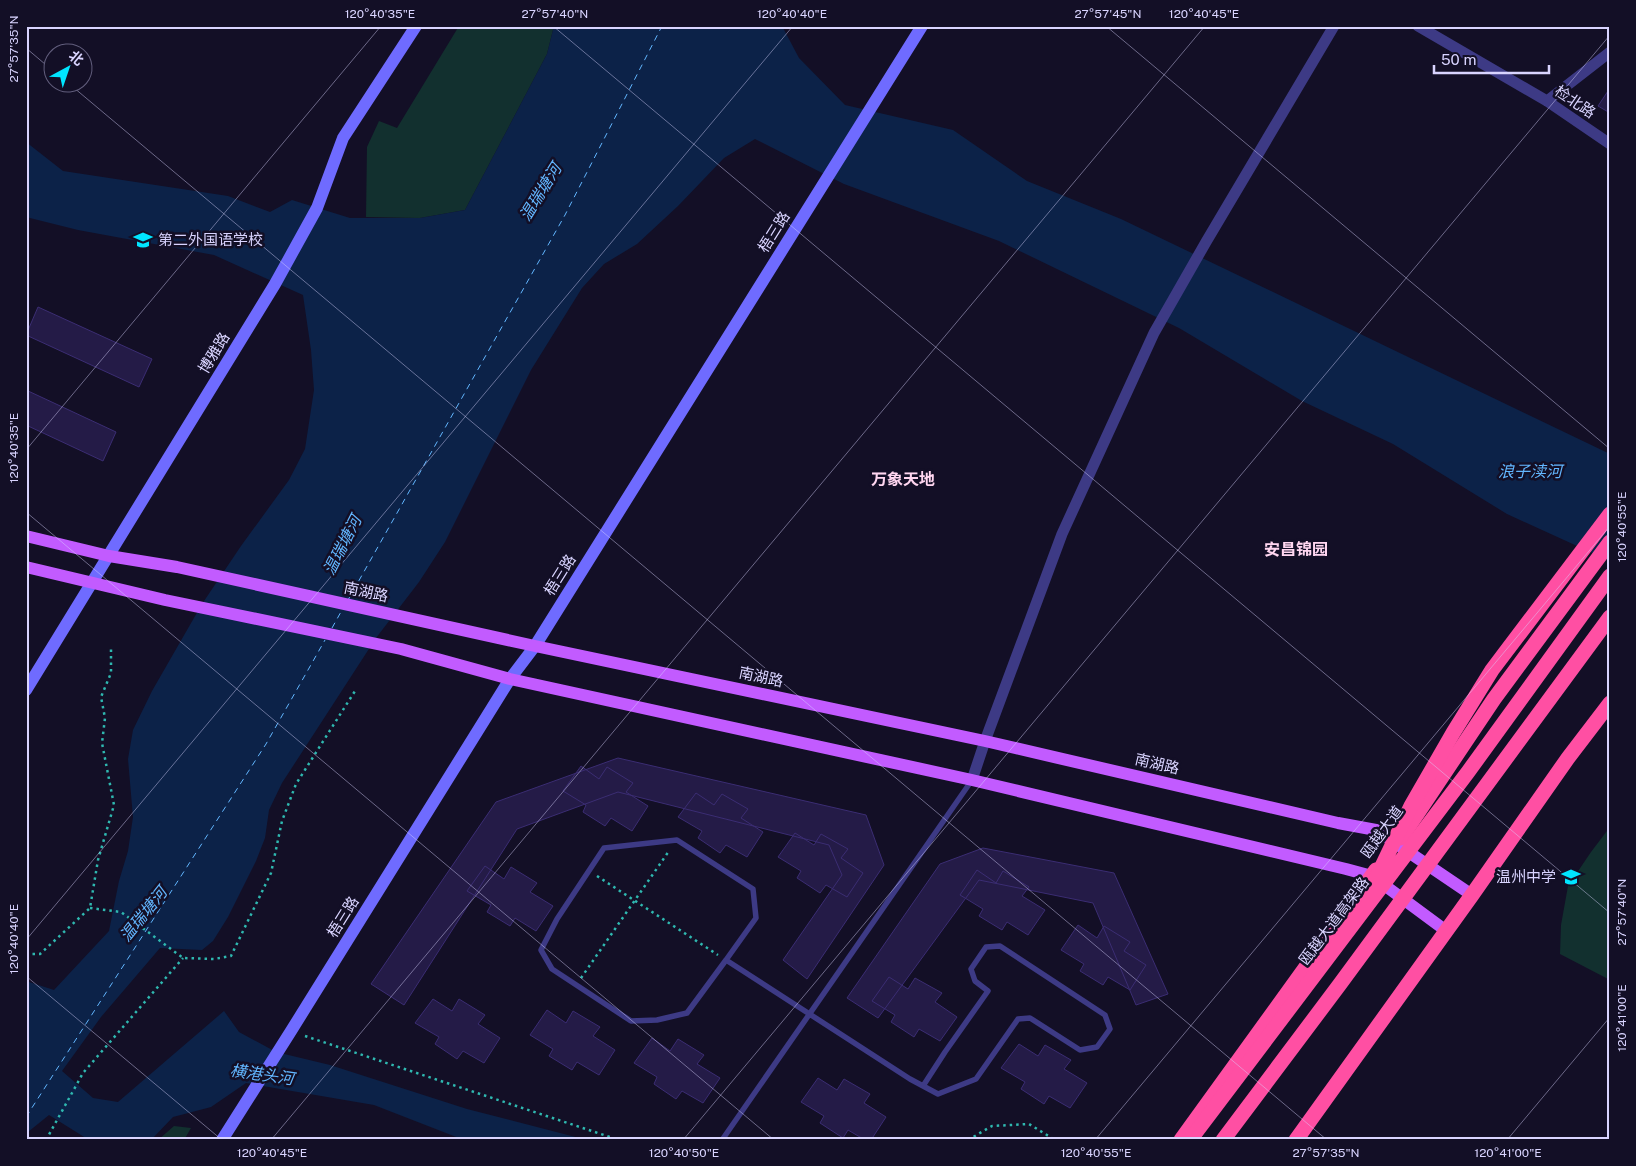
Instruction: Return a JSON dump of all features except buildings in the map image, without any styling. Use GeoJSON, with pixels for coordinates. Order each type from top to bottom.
{"type":"FeatureCollection","features":[{"type":"Feature","properties":{"kind":"highway"},"geometry":{"type":"LineString","coordinates":[[1358,918],[1411,806],[1492,670],[1610,514]]}},
{"type":"Feature","properties":{"kind":"highway","name":"瓯越大道"},"geometry":{"type":"LineString","coordinates":[[1181,1140],[1396,844],[1494,699],[1610,542]]}},
{"type":"Feature","properties":{"kind":"highway","name":"瓯越大道高架路"},"geometry":{"type":"LineString","coordinates":[[1190,1140],[1468,772],[1610,576]]}},
{"type":"Feature","properties":{"kind":"highway"},"geometry":{"type":"LineString","coordinates":[[1223,1140],[1610,617]]}},
{"type":"Feature","properties":{"kind":"highway"},"geometry":{"type":"LineString","coordinates":[[1296,1140],[1568,758],[1610,703]]}},
{"type":"Feature","properties":{"kind":"main road","name":"南湖路"},"geometry":{"type":"LineString","coordinates":[[26,536],[109,556],[177,567],[985,742],[1338,823],[1376,830],[1472,894]]}},
{"type":"Feature","properties":{"kind":"main road"},"geometry":{"type":"LineString","coordinates":[[26,567],[165,600],[401,649],[510,679],[972,780],[1372,876],[1445,930]]}},
{"type":"Feature","properties":{"kind":"street","name":"梧三路"},"geometry":{"type":"LineString","coordinates":[[222,1140],[510,679],[535,646],[922,26]]}},
{"type":"Feature","properties":{"kind":"street"},"geometry":{"type":"LineString","coordinates":[[972,780],[1062,534],[1154,333],[1334,26]]}},
{"type":"Feature","properties":{"kind":"street","name":"检北路"},"geometry":{"type":"LineString","coordinates":[[1418,26],[1547,101],[1610,144]]}},
{"type":"Feature","properties":{"kind":"street","name":"博雅路"},"geometry":{"type":"LineString","coordinates":[[26,690],[275,284],[317,208],[343,138],[412,29]]}},
{"type":"Feature","properties":{"kind":"street"},"geometry":{"type":"LineString","coordinates":[[1547,101],[1610,52]]}},
{"type":"Feature","properties":{"kind":"lane"},"geometry":{"type":"LineString","coordinates":[[722,1140],[972,780]]}},
{"type":"Feature","properties":{"kind":"lane"},"geometry":{"type":"LineString","coordinates":[[677,840],[753,888],[756,918],[687,1013],[657,1020],[631,1021],[552,969],[541,950],[557,920],[604,848],[677,840]]}},
{"type":"Feature","properties":{"kind":"lane"},"geometry":{"type":"LineString","coordinates":[[726,960],[809,1014],[923,1086],[938,1094],[976,1079],[1018,1018],[1030,1018],[1080,1050],[1098,1047],[1110,1029],[1105,1015],[1000,946],[986,947],[971,969],[975,982],[988,991],[923,1086]]}},
{"type":"Feature","properties":{"kind":"path"},"geometry":{"type":"LineString","coordinates":[[26,954],[40,954],[90,908],[98,860],[114,805],[102,743],[105,718],[101,697],[111,672],[111,649]]}},
{"type":"Feature","properties":{"kind":"path"},"geometry":{"type":"LineString","coordinates":[[90,908],[121,912],[182,958],[214,959],[231,956],[271,873],[282,821],[296,784],[355,691]]}},
{"type":"Feature","properties":{"kind":"path"},"geometry":{"type":"LineString","coordinates":[[576,985],[677,840]]}},
{"type":"Feature","properties":{"kind":"path"},"geometry":{"type":"LineString","coordinates":[[589,871],[726,960]]}},
{"type":"Feature","properties":{"kind":"path"},"geometry":{"type":"LineString","coordinates":[[46,1140],[83,1073],[182,958]]}},
{"type":"Feature","properties":{"kind":"path"},"geometry":{"type":"LineString","coordinates":[[291,1031],[618,1140]]}},
{"type":"Feature","properties":{"kind":"path"},"geometry":{"type":"LineString","coordinates":[[968,1140],[992,1126],[1029,1124],[1055,1140]]}},
{"type":"Feature","properties":{"kind":"green space"},"geometry":{"type":"Polygon","coordinates":[[[459,26],[554,26],[547,54],[465,210],[420,218],[366,217],[367,147],[379,121],[397,128],[459,26]]]}},
{"type":"Feature","properties":{"kind":"green space"},"geometry":{"type":"Polygon","coordinates":[[[1610,827],[1610,980],[1560,954],[1561,925],[1568,886],[1610,827]]]}},
{"type":"Feature","properties":{"kind":"green space"},"geometry":{"type":"Polygon","coordinates":[[[174,1126],[191,1128],[184,1140],[158,1140],[174,1126]]]}},
{"type":"Feature","properties":{"kind":"water"},"geometry":{"type":"Polygon","coordinates":[[[554,26],[782,26],[799,58],[845,105],[953,130],[1027,181],[1121,219],[1610,454],[1610,561],[1507,514],[1393,444],[1302,401],[1179,328],[999,241],[844,184],[755,139],[724,158],[678,206],[637,244],[604,264],[582,288],[531,370],[445,542],[419,582],[376,638],[282,783],[269,810],[265,838],[256,861],[228,917],[213,941],[202,950],[160,948],[101,1017],[62,1071],[93,1098],[118,1102],[224,1011],[239,1032],[276,1052],[330,1065],[467,1109],[587,1140],[464,1140],[374,1105],[246,1083],[211,1107],[173,1117],[151,1140],[89,1140],[49,1115],[28,1132],[28,1140],[26,1140],[26,981],[54,990],[109,931],[119,881],[128,851],[133,817],[128,759],[133,730],[152,691],[202,604],[289,480],[305,449],[314,390],[311,350],[303,295],[214,255],[78,230],[26,217],[26,142],[63,171],[228,196],[270,212],[292,200],[350,218],[420,218],[465,210],[547,54],[554,26]]]}},
{"type":"Feature","properties":{"kind":"ferry route"},"geometry":{"type":"LineString","coordinates":[[348,600],[565,215],[662,26]]}},
{"type":"Feature","properties":{"kind":"ferry route"},"geometry":{"type":"LineString","coordinates":[[332,628],[342,610]]}},
{"type":"Feature","properties":{"kind":"ferry route"},"geometry":{"type":"LineString","coordinates":[[26,1117],[266,744],[325,640]]}},
{"type":"Feature","properties":{"kind":"place","name":"第二外国语学校"},"geometry":{"type":"Point","coordinates":[143,240]}},
{"type":"Feature","properties":{"kind":"place","name":"温州中学"},"geometry":{"type":"Point","coordinates":[1571,877]}},
{"type":"Feature","properties":{"kind":"district","name":"万象天地"},"geometry":{"type":"Point","coordinates":[903,479]}},
{"type":"Feature","properties":{"kind":"district","name":"安昌锦园"},"geometry":{"type":"Point","coordinates":[1296,549]}},
{"type":"Feature","properties":{"kind":"water label","name":"温瑞塘河"},"geometry":{"type":"Point","coordinates":[540,192]}},
{"type":"Feature","properties":{"kind":"water label","name":"浪子渎河"},"geometry":{"type":"Point","coordinates":[1530,471]}},
{"type":"Feature","properties":{"kind":"water label","name":"温瑞塘河"},"geometry":{"type":"Point","coordinates":[342,545]}},
{"type":"Feature","properties":{"kind":"water label","name":"温瑞塘河"},"geometry":{"type":"Point","coordinates":[143,914]}},
{"type":"Feature","properties":{"kind":"water label","name":"横港头河"},"geometry":{"type":"Point","coordinates":[262,1074]}}]}
